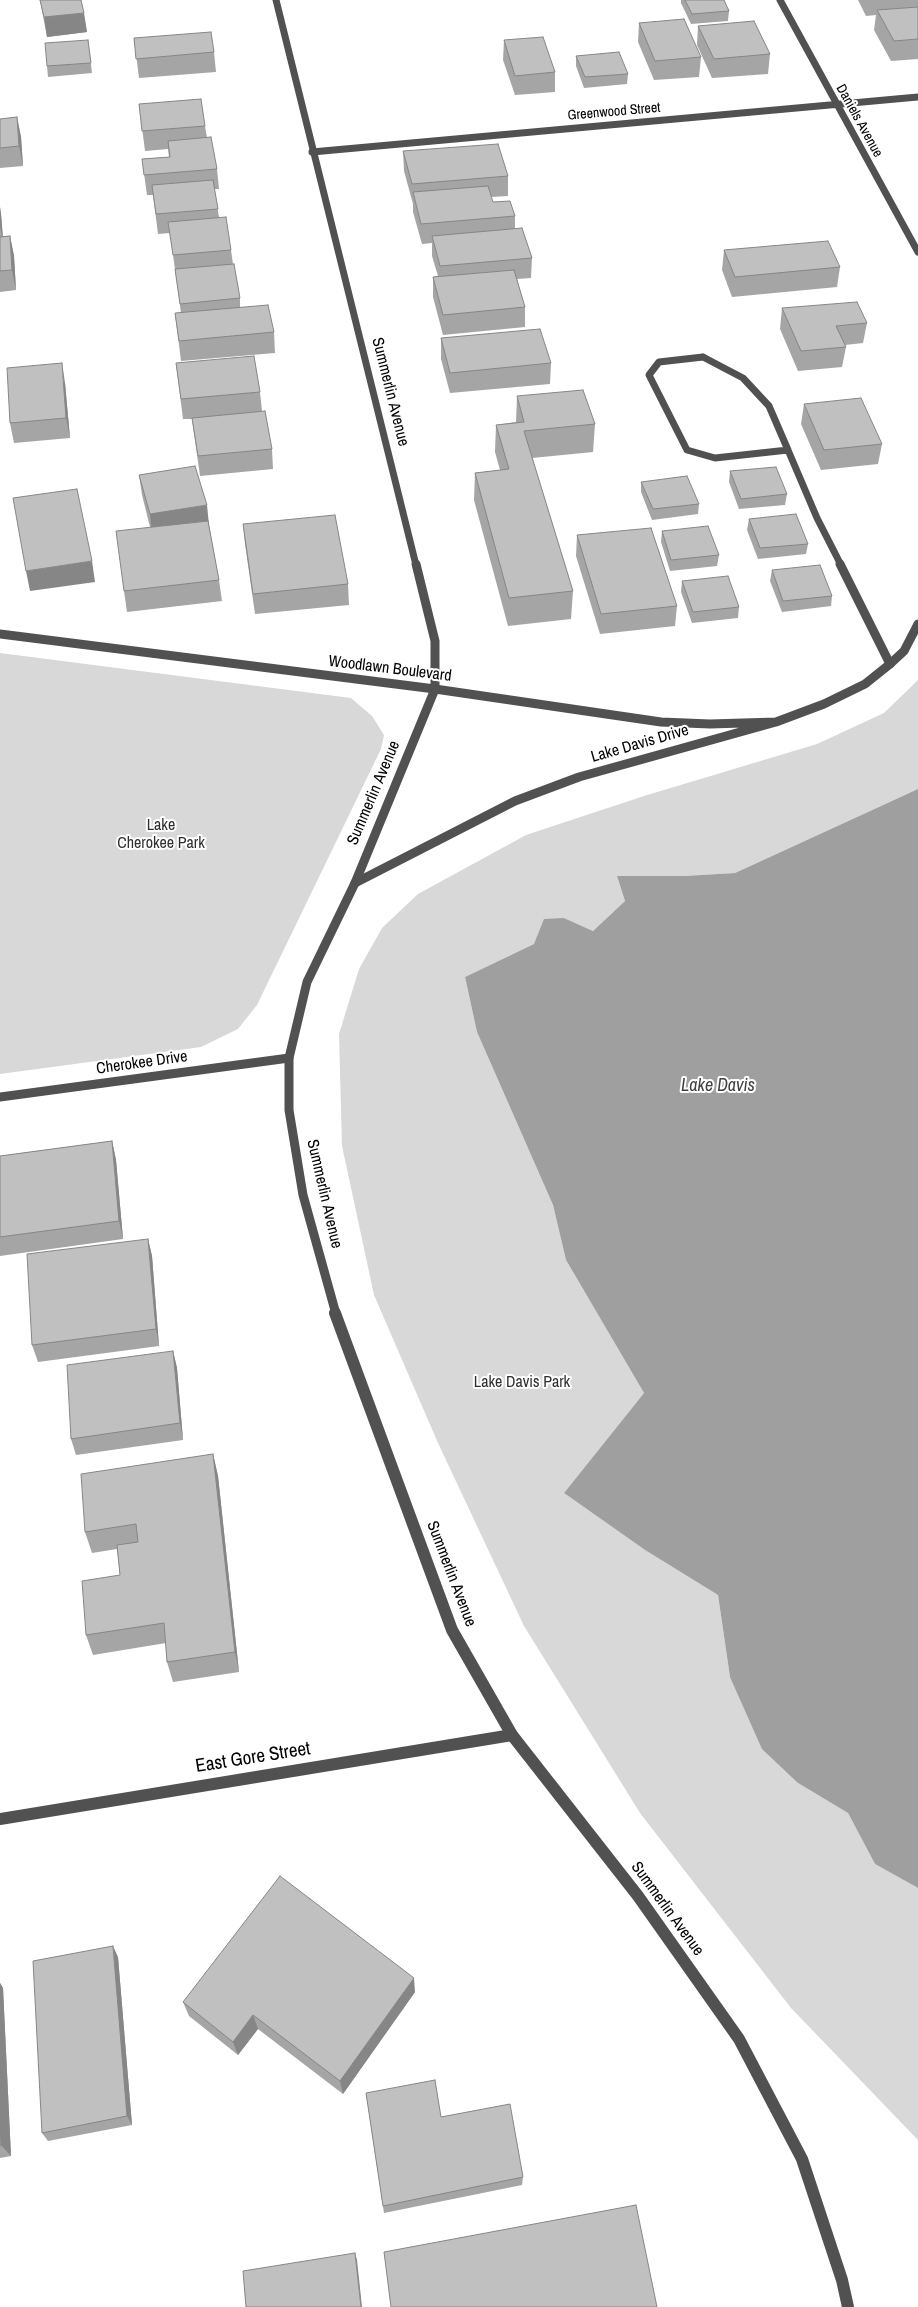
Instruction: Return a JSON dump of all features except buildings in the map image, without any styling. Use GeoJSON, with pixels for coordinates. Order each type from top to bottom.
{"type":"FeatureCollection","features":[{"type":"Feature","properties":{"kind":"street","name":"Summerlin Avenue"},"geometry":{"type":"LineString","coordinates":[[276,0],[434,641],[436,689],[355,883],[307,982],[289,1058],[289,1110],[303,1195],[335,1312],[452,1630],[512,1735],[638,1896],[739,2039],[802,2159],[842,2280],[848,2307]]}},
{"type":"Feature","properties":{"kind":"street","name":"Daniels Avenue"},"geometry":{"type":"LineString","coordinates":[[780,0],[918,252]]}},
{"type":"Feature","properties":{"kind":"street","name":"Greenwood Street"},"geometry":{"type":"LineString","coordinates":[[312,152],[918,97]]}},
{"type":"Feature","properties":{"kind":"street"},"geometry":{"type":"LineString","coordinates":[[788,450],[715,458],[687,450],[650,375],[659,362],[703,358],[743,378],[768,406],[788,450],[817,518],[890,664]]}},
{"type":"Feature","properties":{"kind":"street","name":"Lake Davis Drive"},"geometry":{"type":"LineString","coordinates":[[355,883],[515,801],[579,777],[776,722],[824,704],[865,684],[890,664],[904,651],[918,624]]}},
{"type":"Feature","properties":{"kind":"street","name":"Woodlawn Boulevard"},"geometry":{"type":"LineString","coordinates":[[0,634],[436,689],[661,722],[710,724],[776,722]]}},
{"type":"Feature","properties":{"kind":"street","name":"Cherokee Drive"},"geometry":{"type":"LineString","coordinates":[[0,1098],[289,1058]]}},
{"type":"Feature","properties":{"kind":"street","name":"East Gore Street"},"geometry":{"type":"LineString","coordinates":[[0,1819],[512,1735]]}},
{"type":"Feature","properties":{"kind":"green space","name":"Lake Cherokee Park"},"geometry":{"type":"Polygon","coordinates":[[[0,653],[351,698],[372,716],[384,735],[381,749],[257,1005],[238,1029],[201,1047],[0,1074],[0,653]]]}},
{"type":"Feature","properties":{"kind":"green space","name":"Lake Davis Park"},"geometry":{"type":"Polygon","coordinates":[[[918,680],[918,789],[735,873],[684,876],[617,876],[625,901],[593,931],[564,918],[534,944],[465,977],[477,1032],[553,1205],[566,1260],[644,1393],[564,1493],[645,1550],[718,1595],[730,1677],[798,1783],[848,1813],[875,1864],[918,1888],[918,2140],[791,2008],[640,1813],[524,1626],[438,1443],[374,1295],[342,1146],[339,1034],[359,969],[382,928],[418,894],[526,835],[644,796],[817,744],[884,713],[918,680]]]}},
{"type":"Feature","properties":{"kind":"water","name":"Lake Davis"},"geometry":{"type":"Polygon","coordinates":[[[918,789],[918,1888],[875,1864],[848,1813],[798,1783],[762,1749],[730,1677],[718,1595],[645,1550],[564,1493],[644,1393],[566,1260],[553,1205],[477,1032],[465,977],[534,944],[544,919],[564,918],[593,931],[625,901],[617,876],[684,876],[735,873],[918,789]]]}}]}
